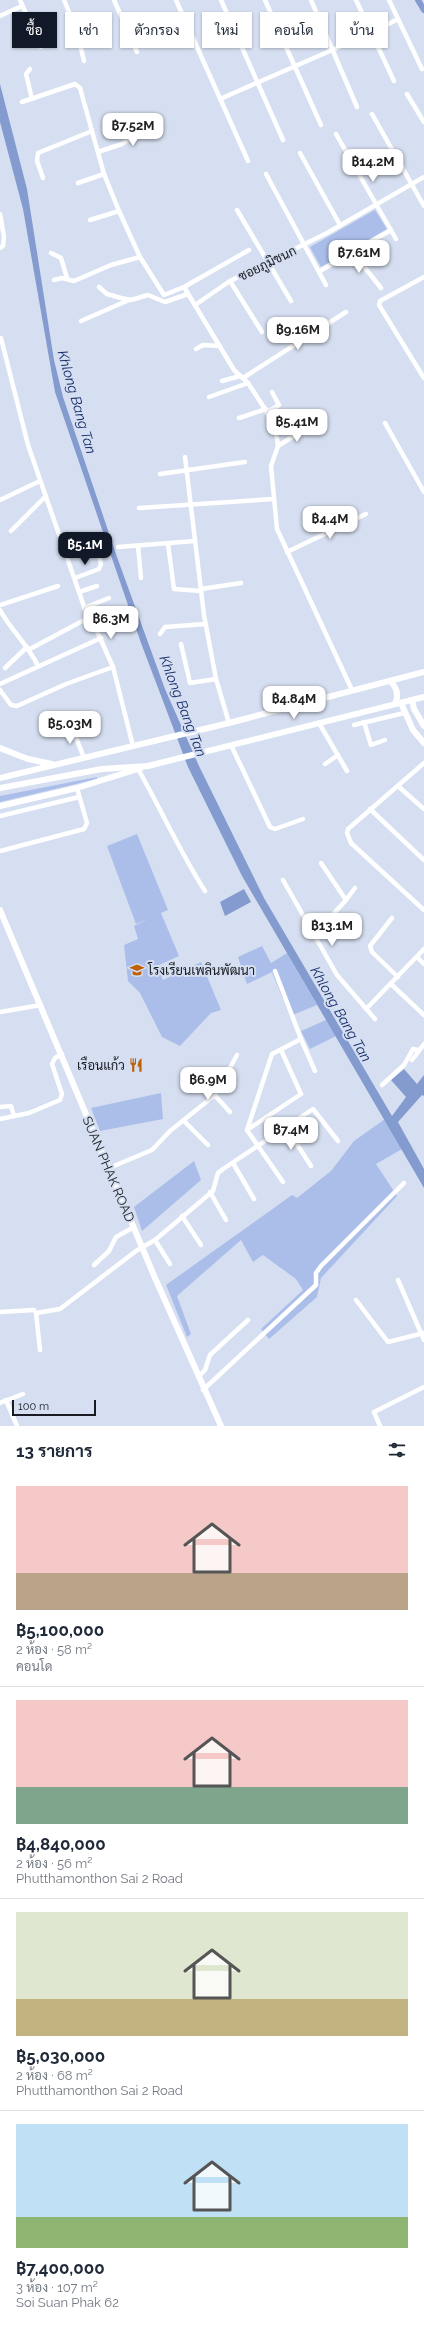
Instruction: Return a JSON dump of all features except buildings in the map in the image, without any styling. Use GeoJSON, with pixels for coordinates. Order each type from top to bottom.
{"type":"FeatureCollection","features":[{"type":"Feature","properties":{"kind":"main road"},"geometry":{"type":"LineString","coordinates":[[0,778],[229,723],[424,672]]}},
{"type":"Feature","properties":{"kind":"main road"},"geometry":{"type":"LineString","coordinates":[[390,681],[394,685],[398,704],[413,730],[424,742]]}},
{"type":"Feature","properties":{"kind":"main road"},"geometry":{"type":"LineString","coordinates":[[0,806],[77,788],[178,758],[424,697]]}},
{"type":"Feature","properties":{"kind":"main road"},"geometry":{"type":"LineString","coordinates":[[412,700],[414,709],[424,726]]}},
{"type":"Feature","properties":{"kind":"main road"},"geometry":{"type":"LineString","coordinates":[[0,748],[28,759],[57,765]]}},
{"type":"Feature","properties":{"kind":"main road"},"geometry":{"type":"LineString","coordinates":[[0,788],[102,770],[148,766]]}},
{"type":"Feature","properties":{"kind":"main road","name":"SUAN PHAK ROAD"},"geometry":{"type":"LineString","coordinates":[[0,910],[62,1054],[142,1248],[203,1390],[221,1426]]}},
{"type":"Feature","properties":{"kind":"street"},"geometry":{"type":"LineString","coordinates":[[20,0],[25,12]]}},
{"type":"Feature","properties":{"kind":"street"},"geometry":{"type":"LineString","coordinates":[[64,0],[77,31],[84,61]]}},
{"type":"Feature","properties":{"kind":"street"},"geometry":{"type":"LineString","coordinates":[[114,0],[136,52]]}},
{"type":"Feature","properties":{"kind":"street"},"geometry":{"type":"LineString","coordinates":[[176,0],[248,161]]}},
{"type":"Feature","properties":{"kind":"street"},"geometry":{"type":"LineString","coordinates":[[221,0],[283,140]]}},
{"type":"Feature","properties":{"kind":"street"},"geometry":{"type":"LineString","coordinates":[[265,0],[321,125]]}},
{"type":"Feature","properties":{"kind":"street"},"geometry":{"type":"LineString","coordinates":[[311,0],[357,107]]}},
{"type":"Feature","properties":{"kind":"street"},"geometry":{"type":"LineString","coordinates":[[356,0],[361,12]]}},
{"type":"Feature","properties":{"kind":"street"},"geometry":{"type":"LineString","coordinates":[[389,0],[422,69]]}},
{"type":"Feature","properties":{"kind":"street"},"geometry":{"type":"LineString","coordinates":[[0,16],[22,6]]}},
{"type":"Feature","properties":{"kind":"street"},"geometry":{"type":"LineString","coordinates":[[388,24],[398,19]]}},
{"type":"Feature","properties":{"kind":"street"},"geometry":{"type":"LineString","coordinates":[[220,99],[336,47]]}},
{"type":"Feature","properties":{"kind":"street"},"geometry":{"type":"LineString","coordinates":[[378,48],[394,81]]}},
{"type":"Feature","properties":{"kind":"street"},"geometry":{"type":"LineString","coordinates":[[30,69],[26,74],[32,99]]}},
{"type":"Feature","properties":{"kind":"street"},"geometry":{"type":"LineString","coordinates":[[22,102],[76,84],[80,88],[104,174],[119,211],[140,257],[164,295],[184,287],[249,250]]}},
{"type":"Feature","properties":{"kind":"street"},"geometry":{"type":"LineString","coordinates":[[407,94],[424,122]]}},
{"type":"Feature","properties":{"kind":"street"},"geometry":{"type":"LineString","coordinates":[[372,114],[424,206]]}},
{"type":"Feature","properties":{"kind":"street"},"geometry":{"type":"LineString","coordinates":[[98,152],[122,144],[156,120]]}},
{"type":"Feature","properties":{"kind":"street"},"geometry":{"type":"LineString","coordinates":[[43,178],[37,161],[38,153],[92,131]]}},
{"type":"Feature","properties":{"kind":"street"},"geometry":{"type":"LineString","coordinates":[[336,134],[396,239]]}},
{"type":"Feature","properties":{"kind":"street"},"geometry":{"type":"LineString","coordinates":[[300,153],[340,225]]}},
{"type":"Feature","properties":{"kind":"street"},"geometry":{"type":"LineString","coordinates":[[78,183],[104,174]]}},
{"type":"Feature","properties":{"kind":"street"},"geometry":{"type":"LineString","coordinates":[[266,174],[320,271],[326,285]]}},
{"type":"Feature","properties":{"kind":"street","name":"ซอยภูมิชนก"},"geometry":{"type":"LineString","coordinates":[[195,305],[230,281],[305,244],[424,177]]}},
{"type":"Feature","properties":{"kind":"street"},"geometry":{"type":"LineString","coordinates":[[236,210],[291,301]]}},
{"type":"Feature","properties":{"kind":"street"},"geometry":{"type":"LineString","coordinates":[[90,220],[119,211]]}},
{"type":"Feature","properties":{"kind":"street"},"geometry":{"type":"LineString","coordinates":[[0,214],[4,242],[0,248]]}},
{"type":"Feature","properties":{"kind":"street"},"geometry":{"type":"LineString","coordinates":[[320,271],[391,230]]}},
{"type":"Feature","properties":{"kind":"street"},"geometry":{"type":"LineString","coordinates":[[356,250],[362,264],[381,288]]}},
{"type":"Feature","properties":{"kind":"street"},"geometry":{"type":"LineString","coordinates":[[51,253],[61,258],[67,278]]}},
{"type":"Feature","properties":{"kind":"street"},"geometry":{"type":"LineString","coordinates":[[54,280],[67,278],[74,281],[111,265],[140,257]]}},
{"type":"Feature","properties":{"kind":"street"},"geometry":{"type":"LineString","coordinates":[[424,277],[380,301],[379,304],[424,378]]}},
{"type":"Feature","properties":{"kind":"street"},"geometry":{"type":"LineString","coordinates":[[230,281],[262,332]]}},
{"type":"Feature","properties":{"kind":"street"},"geometry":{"type":"LineString","coordinates":[[99,287],[113,296],[131,300]]}},
{"type":"Feature","properties":{"kind":"street"},"geometry":{"type":"LineString","coordinates":[[184,287],[234,370],[248,383],[267,411],[276,434],[278,446],[271,466],[277,529],[352,690]]}},
{"type":"Feature","properties":{"kind":"street"},"geometry":{"type":"LineString","coordinates":[[81,321],[131,300],[148,295],[165,302],[188,294]]}},
{"type":"Feature","properties":{"kind":"street"},"geometry":{"type":"LineString","coordinates":[[222,381],[242,377],[346,312]]}},
{"type":"Feature","properties":{"kind":"street"},"geometry":{"type":"LineString","coordinates":[[1,338],[23,426],[40,481],[75,578],[84,608],[88,618],[92,620],[101,638],[113,667],[134,746]]}},
{"type":"Feature","properties":{"kind":"street"},"geometry":{"type":"LineString","coordinates":[[196,349],[203,345],[220,346]]}},
{"type":"Feature","properties":{"kind":"street"},"geometry":{"type":"LineString","coordinates":[[209,397],[248,383]]}},
{"type":"Feature","properties":{"kind":"street"},"geometry":{"type":"LineString","coordinates":[[239,418],[267,411],[279,405],[272,392]]}},
{"type":"Feature","properties":{"kind":"street"},"geometry":{"type":"LineString","coordinates":[[385,423],[424,492]]}},
{"type":"Feature","properties":{"kind":"street"},"geometry":{"type":"LineString","coordinates":[[278,446],[308,427]]}},
{"type":"Feature","properties":{"kind":"street"},"geometry":{"type":"LineString","coordinates":[[185,457],[206,624],[216,679],[229,723]]}},
{"type":"Feature","properties":{"kind":"street"},"geometry":{"type":"LineString","coordinates":[[160,474],[245,462]]}},
{"type":"Feature","properties":{"kind":"street"},"geometry":{"type":"LineString","coordinates":[[0,500],[40,481]]}},
{"type":"Feature","properties":{"kind":"street"},"geometry":{"type":"LineString","coordinates":[[11,531],[46,496]]}},
{"type":"Feature","properties":{"kind":"street"},"geometry":{"type":"LineString","coordinates":[[139,508],[274,500]]}},
{"type":"Feature","properties":{"kind":"street"},"geometry":{"type":"LineString","coordinates":[[287,552],[366,514]]}},
{"type":"Feature","properties":{"kind":"street"},"geometry":{"type":"LineString","coordinates":[[118,547],[195,542]]}},
{"type":"Feature","properties":{"kind":"street"},"geometry":{"type":"LineString","coordinates":[[168,544],[174,588],[201,590],[241,583]]}},
{"type":"Feature","properties":{"kind":"street"},"geometry":{"type":"LineString","coordinates":[[138,546],[141,578]]}},
{"type":"Feature","properties":{"kind":"street"},"geometry":{"type":"LineString","coordinates":[[75,578],[99,569],[101,564],[99,556]]}},
{"type":"Feature","properties":{"kind":"street"},"geometry":{"type":"LineString","coordinates":[[0,605],[58,586]]}},
{"type":"Feature","properties":{"kind":"street"},"geometry":{"type":"LineString","coordinates":[[79,592],[98,586]]}},
{"type":"Feature","properties":{"kind":"street"},"geometry":{"type":"LineString","coordinates":[[84,608],[109,598]]}},
{"type":"Feature","properties":{"kind":"street"},"geometry":{"type":"LineString","coordinates":[[0,610],[28,648],[38,666]]}},
{"type":"Feature","properties":{"kind":"street"},"geometry":{"type":"LineString","coordinates":[[4,668],[28,648],[88,618]]}},
{"type":"Feature","properties":{"kind":"street"},"geometry":{"type":"LineString","coordinates":[[160,634],[165,627],[206,624]]}},
{"type":"Feature","properties":{"kind":"street"},"geometry":{"type":"LineString","coordinates":[[0,684],[101,638]]}},
{"type":"Feature","properties":{"kind":"street"},"geometry":{"type":"LineString","coordinates":[[181,644],[190,683],[216,679]]}},
{"type":"Feature","properties":{"kind":"street"},"geometry":{"type":"LineString","coordinates":[[0,690],[12,705],[18,706],[66,684],[113,667]]}},
{"type":"Feature","properties":{"kind":"street"},"geometry":{"type":"LineString","coordinates":[[354,725],[404,713]]}},
{"type":"Feature","properties":{"kind":"street"},"geometry":{"type":"LineString","coordinates":[[364,722],[371,745],[385,740]]}},
{"type":"Feature","properties":{"kind":"street"},"geometry":{"type":"LineString","coordinates":[[319,723],[347,771]]}},
{"type":"Feature","properties":{"kind":"street"},"geometry":{"type":"LineString","coordinates":[[72,727],[84,758]]}},
{"type":"Feature","properties":{"kind":"street"},"geometry":{"type":"LineString","coordinates":[[231,745],[270,827],[275,829],[303,819]]}},
{"type":"Feature","properties":{"kind":"street"},"geometry":{"type":"LineString","coordinates":[[325,764],[338,755]]}},
{"type":"Feature","properties":{"kind":"street"},"geometry":{"type":"LineString","coordinates":[[424,762],[348,829],[347,833],[349,841],[424,910]]}},
{"type":"Feature","properties":{"kind":"street"},"geometry":{"type":"LineString","coordinates":[[138,769],[162,818],[172,830],[205,891]]}},
{"type":"Feature","properties":{"kind":"street"},"geometry":{"type":"LineString","coordinates":[[398,786],[424,809]]}},
{"type":"Feature","properties":{"kind":"street"},"geometry":{"type":"LineString","coordinates":[[0,851],[84,829],[87,822],[77,788]]}},
{"type":"Feature","properties":{"kind":"street"},"geometry":{"type":"LineString","coordinates":[[0,816],[79,797]]}},
{"type":"Feature","properties":{"kind":"street"},"geometry":{"type":"LineString","coordinates":[[370,809],[424,860]]}},
{"type":"Feature","properties":{"kind":"street"},"geometry":{"type":"LineString","coordinates":[[321,863],[346,900]]}},
{"type":"Feature","properties":{"kind":"street"},"geometry":{"type":"LineString","coordinates":[[283,880],[337,975],[375,1020]]}},
{"type":"Feature","properties":{"kind":"street"},"geometry":{"type":"LineString","coordinates":[[315,934],[355,888]]}},
{"type":"Feature","properties":{"kind":"street"},"geometry":{"type":"LineString","coordinates":[[392,918],[370,946],[372,952],[398,977]]}},
{"type":"Feature","properties":{"kind":"street"},"geometry":{"type":"LineString","coordinates":[[366,1009],[424,949]]}},
{"type":"Feature","properties":{"kind":"street"},"geometry":{"type":"LineString","coordinates":[[417,957],[424,964]]}},
{"type":"Feature","properties":{"kind":"street"},"geometry":{"type":"LineString","coordinates":[[275,971],[300,1039],[315,1071]]}},
{"type":"Feature","properties":{"kind":"street"},"geometry":{"type":"LineString","coordinates":[[390,984],[424,1015]]}},
{"type":"Feature","properties":{"kind":"street"},"geometry":{"type":"LineString","coordinates":[[0,1012],[41,1005]]}},
{"type":"Feature","properties":{"kind":"street"},"geometry":{"type":"LineString","coordinates":[[247,1130],[272,1054],[300,1039]]}},
{"type":"Feature","properties":{"kind":"street"},"geometry":{"type":"LineString","coordinates":[[412,1060],[424,1044]]}},
{"type":"Feature","properties":{"kind":"street"},"geometry":{"type":"LineString","coordinates":[[382,1085],[404,1065],[413,1049],[418,1050]]}},
{"type":"Feature","properties":{"kind":"street"},"geometry":{"type":"LineString","coordinates":[[247,1130],[301,1094],[281,1050]]}},
{"type":"Feature","properties":{"kind":"street"},"geometry":{"type":"LineString","coordinates":[[0,1119],[46,1108],[60,1100],[62,1094],[52,1064],[55,1058],[62,1054]]}},
{"type":"Feature","properties":{"kind":"street"},"geometry":{"type":"LineString","coordinates":[[109,1168],[152,1150],[215,1096],[237,1055]]}},
{"type":"Feature","properties":{"kind":"street"},"geometry":{"type":"LineString","coordinates":[[199,1078],[230,1112]]}},
{"type":"Feature","properties":{"kind":"street"},"geometry":{"type":"LineString","coordinates":[[0,1106],[12,1106],[14,1116]]}},
{"type":"Feature","properties":{"kind":"street"},"geometry":{"type":"LineString","coordinates":[[40,1350],[36,1313],[60,1309],[155,1240],[215,1187],[221,1170],[314,1109],[338,1141]]}},
{"type":"Feature","properties":{"kind":"street"},"geometry":{"type":"LineString","coordinates":[[184,1121],[208,1145]]}},
{"type":"Feature","properties":{"kind":"street"},"geometry":{"type":"LineString","coordinates":[[286,1127],[311,1166]]}},
{"type":"Feature","properties":{"kind":"street"},"geometry":{"type":"LineString","coordinates":[[247,1130],[283,1182]]}},
{"type":"Feature","properties":{"kind":"street"},"geometry":{"type":"LineString","coordinates":[[233,1162],[254,1199]]}},
{"type":"Feature","properties":{"kind":"street"},"geometry":{"type":"LineString","coordinates":[[203,1390],[316,1285],[316,1273],[321,1266],[404,1183]]}},
{"type":"Feature","properties":{"kind":"street"},"geometry":{"type":"LineString","coordinates":[[210,1192],[226,1220]]}},
{"type":"Feature","properties":{"kind":"street"},"geometry":{"type":"LineString","coordinates":[[182,1216],[201,1245]]}},
{"type":"Feature","properties":{"kind":"street"},"geometry":{"type":"LineString","coordinates":[[94,1265],[109,1251],[116,1238],[134,1227]]}},
{"type":"Feature","properties":{"kind":"street"},"geometry":{"type":"LineString","coordinates":[[155,1240],[170,1264]]}},
{"type":"Feature","properties":{"kind":"street"},"geometry":{"type":"LineString","coordinates":[[398,1280],[423,1333],[424,1340]]}},
{"type":"Feature","properties":{"kind":"street"},"geometry":{"type":"LineString","coordinates":[[356,1300],[388,1342],[423,1333]]}},
{"type":"Feature","properties":{"kind":"street"},"geometry":{"type":"LineString","coordinates":[[0,1312],[34,1310]]}},
{"type":"Feature","properties":{"kind":"street"},"geometry":{"type":"LineString","coordinates":[[198,1377],[205,1370],[210,1355],[248,1320]]}},
{"type":"Feature","properties":{"kind":"street"},"geometry":{"type":"LineString","coordinates":[[380,1426],[374,1412],[424,1387]]}},
{"type":"Feature","properties":{"kind":"street"},"geometry":{"type":"LineString","coordinates":[[0,1403],[23,1394]]}},
{"type":"Feature","properties":{"kind":"street"},"geometry":{"type":"LineString","coordinates":[[6,1400],[17,1426]]}},
{"type":"Feature","properties":{"kind":"shaded area"},"geometry":{"type":"Polygon","coordinates":[[[0,84],[27,189],[54,360],[63,397],[117,557],[165,689],[199,766],[264,898],[392,1116],[406,1097],[391,1080],[404,1069],[417,1084],[424,1075],[424,1096],[422,1095],[398,1122],[424,1169],[424,1188],[242,876],[188,767],[141,643],[55,392],[23,209],[0,122],[0,84]]]}},
{"type":"Feature","properties":{"kind":"shaded area"},"geometry":{"type":"Polygon","coordinates":[[[375,210],[387,229],[321,267],[310,247],[375,210]]]}},
{"type":"Feature","properties":{"kind":"shaded area"},"geometry":{"type":"Polygon","coordinates":[[[97,777],[97,779],[0,802],[0,796],[97,777]]]}},
{"type":"Feature","properties":{"kind":"shaded area"},"geometry":{"type":"Polygon","coordinates":[[[137,834],[168,910],[161,913],[179,956],[157,966],[163,980],[201,962],[221,1010],[211,1013],[180,1046],[162,1037],[140,993],[128,981],[124,945],[138,939],[134,926],[148,919],[136,924],[107,846],[137,834]]]}},
{"type":"Feature","properties":{"kind":"shaded area"},"geometry":{"type":"Polygon","coordinates":[[[244,889],[251,902],[225,916],[220,902],[244,889]]]}},
{"type":"Feature","properties":{"kind":"shaded area"},"geometry":{"type":"Polygon","coordinates":[[[262,946],[271,963],[287,953],[317,1005],[290,1016],[272,972],[247,984],[238,957],[262,946]]]}},
{"type":"Feature","properties":{"kind":"shaded area"},"geometry":{"type":"Polygon","coordinates":[[[326,1020],[336,1036],[310,1049],[301,1031],[326,1020]]]}},
{"type":"Feature","properties":{"kind":"shaded area"},"geometry":{"type":"Polygon","coordinates":[[[161,1093],[163,1119],[100,1131],[91,1108],[161,1093]]]}},
{"type":"Feature","properties":{"kind":"shaded area"},"geometry":{"type":"Polygon","coordinates":[[[385,1119],[402,1149],[376,1164],[397,1196],[321,1278],[317,1297],[269,1339],[261,1329],[303,1290],[296,1279],[263,1255],[253,1262],[241,1240],[177,1296],[191,1334],[187,1337],[166,1285],[292,1195],[297,1198],[331,1171],[354,1141],[385,1119]]]}},
{"type":"Feature","properties":{"kind":"shaded area"},"geometry":{"type":"Polygon","coordinates":[[[194,1161],[201,1180],[142,1231],[134,1207],[194,1161]]]}},
{"type":"Feature","properties":{"kind":"waterway"},"geometry":{"type":"LineString","coordinates":[[418,0],[424,10]]}},
{"type":"Feature","properties":{"kind":"place","name":"โรงเรียนเพลินพัฒนา"},"geometry":{"type":"Point","coordinates":[137,970]}},
{"type":"Feature","properties":{"kind":"place","name":"เรือนแก้ว"},"geometry":{"type":"Point","coordinates":[136,1065]}},
{"type":"Feature","properties":{"kind":"water label","name":"Khlong Bang Tan"},"geometry":{"type":"Point","coordinates":[77,402]}},
{"type":"Feature","properties":{"kind":"water label","name":"Khlong Bang Tan"},"geometry":{"type":"Point","coordinates":[183,706]}},
{"type":"Feature","properties":{"kind":"water label","name":"Khlong Bang Tan"},"geometry":{"type":"Point","coordinates":[341,1014]}}]}
